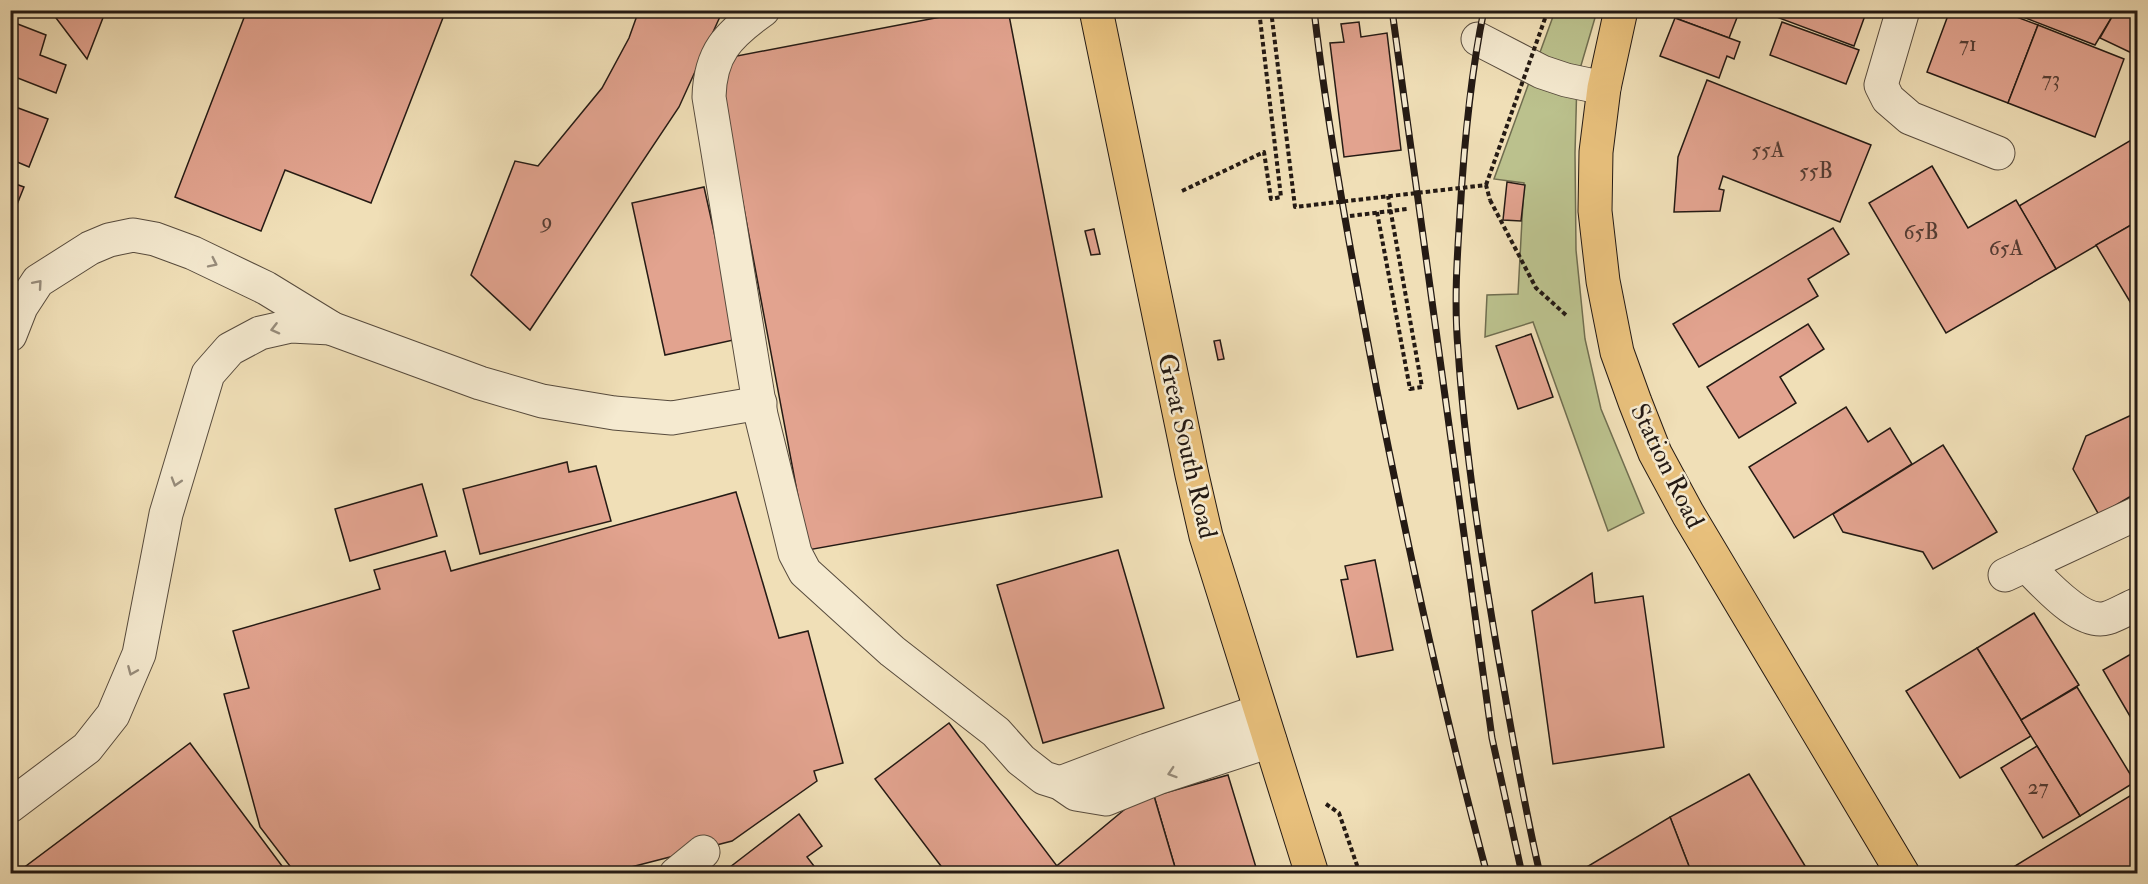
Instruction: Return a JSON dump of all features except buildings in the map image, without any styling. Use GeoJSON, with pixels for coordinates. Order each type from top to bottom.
{"type":"FeatureCollection","features":[{"type":"Feature","properties":{"kind":"main road","name":"Great South Road"},"geometry":{"type":"LineString","coordinates":[[1096,10],[1206,536],[1312,873]]}},
{"type":"Feature","properties":{"kind":"main road","name":"Station Road"},"geometry":{"type":"LineString","coordinates":[[1621,10],[1604,88],[1596,152],[1594,211],[1603,280],[1617,352],[1655,453],[1688,514],[1903,873]]}},
{"type":"Feature","properties":{"kind":"lane"},"geometry":{"type":"LineString","coordinates":[[763,10],[741,26],[716,57],[710,78],[709,98],[760,403],[795,553],[804,572],[892,651],[996,732],[1021,760],[1044,778],[1060,783],[1076,794],[1106,799],[1160,777],[1265,726]]}},
{"type":"Feature","properties":{"kind":"lane"},"geometry":{"type":"LineString","coordinates":[[1903,10],[1881,86],[1888,99],[1910,118],[1998,153]]}},
{"type":"Feature","properties":{"kind":"lane"},"geometry":{"type":"LineString","coordinates":[[1478,39],[1542,72],[1604,88]]}},
{"type":"Feature","properties":{"kind":"lane"},"geometry":{"type":"LineString","coordinates":[[10,335],[21,307],[38,281],[90,248],[109,240],[133,235],[155,239],[193,254],[266,288],[333,329],[480,383],[552,403],[614,413],[672,418],[760,403]]}},
{"type":"Feature","properties":{"kind":"lane"},"geometry":{"type":"LineString","coordinates":[[10,806],[87,748],[113,716],[139,654],[166,514],[208,374],[230,349],[260,333],[291,326],[333,329]]}},
{"type":"Feature","properties":{"kind":"lane"},"geometry":{"type":"LineString","coordinates":[[2138,513],[2015,570],[2088,618],[2105,619],[2138,604]]}},
{"type":"Feature","properties":{"kind":"lane"},"geometry":{"type":"LineString","coordinates":[[675,873],[703,852]]}},
{"type":"Feature","properties":{"kind":"path"},"geometry":{"type":"LineString","coordinates":[[1182,191],[1264,152],[1271,199],[1281,197],[1259,10]]}},
{"type":"Feature","properties":{"kind":"path"},"geometry":{"type":"LineString","coordinates":[[1271,10],[1294,207],[1486,185]]}},
{"type":"Feature","properties":{"kind":"path"},"geometry":{"type":"LineString","coordinates":[[1548,10],[1486,185],[1490,200],[1536,288],[1566,315]]}},
{"type":"Feature","properties":{"kind":"path"},"geometry":{"type":"LineString","coordinates":[[1377,212],[1410,389],[1422,387],[1388,196]]}},
{"type":"Feature","properties":{"kind":"path"},"geometry":{"type":"LineString","coordinates":[[1350,216],[1407,209]]}},
{"type":"Feature","properties":{"kind":"path"},"geometry":{"type":"LineString","coordinates":[[1332,808],[1339,813],[1360,873]]}},
{"type":"Feature","properties":{"kind":"green space"},"geometry":{"type":"Polygon","coordinates":[[[1555,11],[1597,11],[1577,79],[1576,250],[1585,339],[1601,409],[1644,513],[1608,531],[1533,322],[1485,337],[1487,295],[1518,294],[1524,183],[1494,179],[1555,11]]]}},
{"type":"Feature","properties":{"kind":"railway"},"geometry":{"type":"LineString","coordinates":[[1314,10],[1342,202],[1389,452],[1442,694],[1487,874]]}},
{"type":"Feature","properties":{"kind":"railway"},"geometry":{"type":"LineString","coordinates":[[1392,10],[1492,738],[1522,874]]}},
{"type":"Feature","properties":{"kind":"railway"},"geometry":{"type":"LineString","coordinates":[[1484,10],[1471,86],[1463,162],[1457,264],[1457,332],[1469,464],[1486,579],[1528,819],[1540,874]]}}]}
